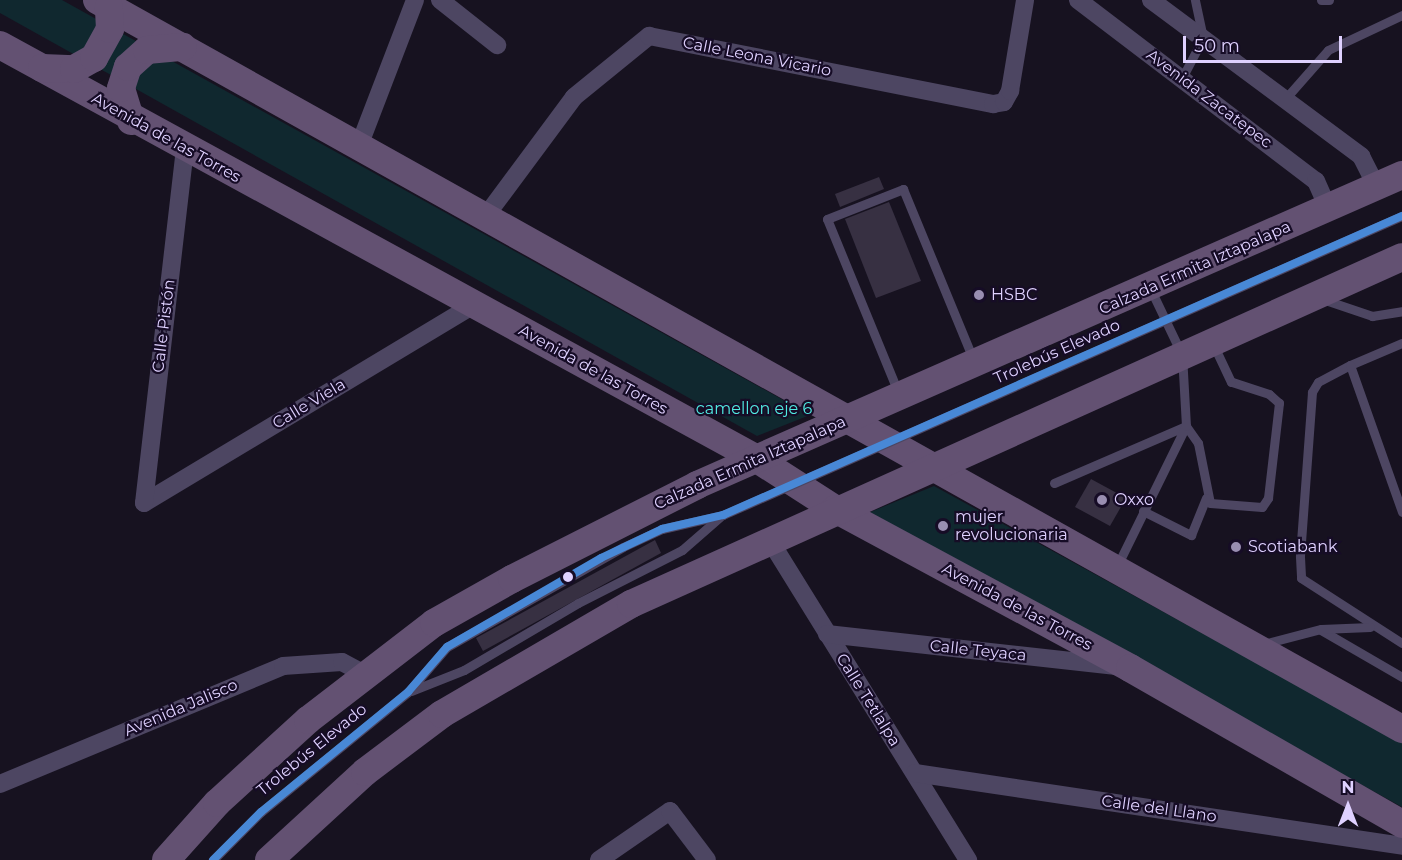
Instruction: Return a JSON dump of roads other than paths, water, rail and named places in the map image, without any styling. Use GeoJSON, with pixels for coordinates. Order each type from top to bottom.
{"type":"FeatureCollection","features":[{"type":"Feature","properties":{"kind":"main road"},"geometry":{"type":"LineString","coordinates":[[103,3],[850,420],[929,468],[1116,567],[1402,729]]}},
{"type":"Feature","properties":{"kind":"main road"},"geometry":{"type":"LineString","coordinates":[[40,67],[74,69],[94,58],[110,29],[103,3]]}},
{"type":"Feature","properties":{"kind":"main road","name":"Avenida de las Torres"},"geometry":{"type":"LineString","coordinates":[[0,45],[131,121],[758,459],[835,509],[1130,668],[1402,824]]}},
{"type":"Feature","properties":{"kind":"main road"},"geometry":{"type":"LineString","coordinates":[[131,121],[121,88],[128,67],[147,50],[183,47]]}},
{"type":"Feature","properties":{"kind":"main road","name":"Calzada Ermita Iztapalapa"},"geometry":{"type":"LineString","coordinates":[[166,860],[217,803],[365,674],[434,623],[512,579],[660,502],[976,366],[1402,175]]}},
{"type":"Feature","properties":{"kind":"main road"},"geometry":{"type":"LineString","coordinates":[[268,860],[365,772],[442,714],[631,604],[835,509],[1402,257]]}},
{"type":"Feature","properties":{"kind":"street"},"geometry":{"type":"LineString","coordinates":[[359,146],[415,0]]}},
{"type":"Feature","properties":{"kind":"street"},"geometry":{"type":"LineString","coordinates":[[440,0],[497,45]]}},
{"type":"Feature","properties":{"kind":"street","name":"Calle Leona Vicario"},"geometry":{"type":"LineString","coordinates":[[485,217],[574,97],[649,36],[993,104],[1004,102],[1010,91],[1025,0]]}},
{"type":"Feature","properties":{"kind":"street","name":"Avenida Zacatepec"},"geometry":{"type":"LineString","coordinates":[[1078,0],[1316,181],[1328,208]]}},
{"type":"Feature","properties":{"kind":"street"},"geometry":{"type":"LineString","coordinates":[[1151,0],[1361,156],[1376,186]]}},
{"type":"Feature","properties":{"kind":"street","name":"Calle Pistón"},"geometry":{"type":"LineString","coordinates":[[144,503],[185,149]]}},
{"type":"Feature","properties":{"kind":"street","name":"Calle Viela"},"geometry":{"type":"LineString","coordinates":[[144,503],[474,304]]}},
{"type":"Feature","properties":{"kind":"street","name":"Calle Tetlalpa"},"geometry":{"type":"LineString","coordinates":[[770,539],[968,860]]}},
{"type":"Feature","properties":{"kind":"street","name":"Calle Teyaca"},"geometry":{"type":"LineString","coordinates":[[827,634],[1130,668]]}},
{"type":"Feature","properties":{"kind":"street","name":"Avenida Jalisco"},"geometry":{"type":"LineString","coordinates":[[0,784],[283,666],[342,662],[365,674]]}},
{"type":"Feature","properties":{"kind":"street","name":"Calle del Llano"},"geometry":{"type":"LineString","coordinates":[[915,773],[1402,846]]}},
{"type":"Feature","properties":{"kind":"street"},"geometry":{"type":"LineString","coordinates":[[599,860],[670,811],[707,860]]}},
{"type":"Feature","properties":{"kind":"lane"},"geometry":{"type":"LineString","coordinates":[[1182,78],[1203,38],[1195,0]]}},
{"type":"Feature","properties":{"kind":"lane"},"geometry":{"type":"LineString","coordinates":[[1321,0],[1329,0]]}},
{"type":"Feature","properties":{"kind":"lane"},"geometry":{"type":"LineString","coordinates":[[1285,99],[1328,50],[1402,15]]}},
{"type":"Feature","properties":{"kind":"lane"},"geometry":{"type":"LineString","coordinates":[[900,398],[827,219],[903,189],[976,366]]}},
{"type":"Feature","properties":{"kind":"lane","name":"Trolebús Elevado"},"geometry":{"type":"LineString","coordinates":[[213,860],[261,812],[408,692],[447,647],[559,581],[662,529],[723,515],[1402,216]]}},
{"type":"Feature","properties":{"kind":"lane"},"geometry":{"type":"LineString","coordinates":[[1116,567],[1186,426],[1182,355],[1150,288]]}},
{"type":"Feature","properties":{"kind":"lane"},"geometry":{"type":"LineString","coordinates":[[1314,296],[1372,316],[1402,311]]}},
{"type":"Feature","properties":{"kind":"lane"},"geometry":{"type":"LineString","coordinates":[[1186,426],[1198,444],[1206,498],[1210,503],[1262,507],[1268,498],[1279,404],[1269,394],[1232,382],[1212,342]]}},
{"type":"Feature","properties":{"kind":"lane"},"geometry":{"type":"LineString","coordinates":[[1402,344],[1350,365],[1318,382],[1312,392],[1301,578],[1370,627],[1402,643]]}},
{"type":"Feature","properties":{"kind":"lane"},"geometry":{"type":"LineString","coordinates":[[1350,365],[1398,487],[1402,512]]}},
{"type":"Feature","properties":{"kind":"lane"},"geometry":{"type":"LineString","coordinates":[[1054,483],[1186,426]]}},
{"type":"Feature","properties":{"kind":"lane"},"geometry":{"type":"LineString","coordinates":[[1143,510],[1191,535],[1206,498]]}},
{"type":"Feature","properties":{"kind":"lane","name":"Trolebús Elevado"},"geometry":{"type":"LineString","coordinates":[[408,692],[464,670],[597,592],[682,550],[723,515]]}},
{"type":"Feature","properties":{"kind":"lane"},"geometry":{"type":"LineString","coordinates":[[1255,646],[1321,629],[1370,627]]}},
{"type":"Feature","properties":{"kind":"lane"},"geometry":{"type":"LineString","coordinates":[[1321,629],[1402,677]]}},
{"type":"Feature","properties":{"kind":"place","name":"HSBC"},"geometry":{"type":"Point","coordinates":[979,295]}},
{"type":"Feature","properties":{"kind":"place","name":"Oxxo"},"geometry":{"type":"Point","coordinates":[1102,500]}},
{"type":"Feature","properties":{"kind":"place","name":"mujer revolucionaria"},"geometry":{"type":"Point","coordinates":[943,526]}},
{"type":"Feature","properties":{"kind":"place","name":"Scotiabank"},"geometry":{"type":"Point","coordinates":[1236,547]}},
{"type":"Feature","properties":{"kind":"park label","name":"camellon eje 6"},"geometry":{"type":"Point","coordinates":[754,409]}}]}
